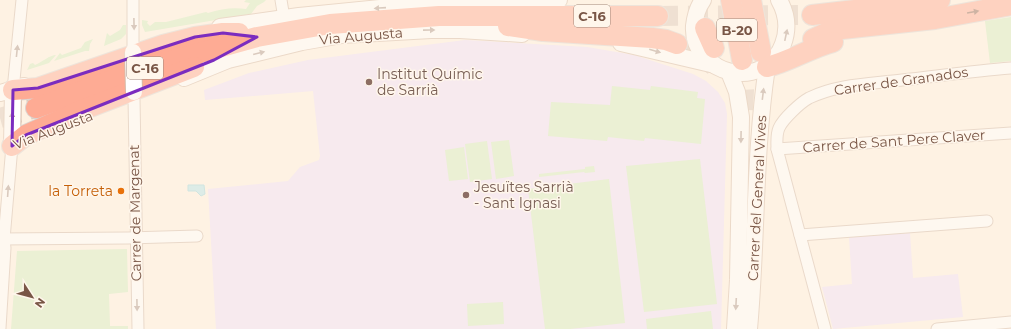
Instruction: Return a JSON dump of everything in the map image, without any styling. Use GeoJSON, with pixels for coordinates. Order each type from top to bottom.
{"type":"FeatureCollection","features":[{"type":"Feature","properties":{"kind":"highway","name":"B-20"},"geometry":{"type":"LineString","coordinates":[[731,0],[736,66]]}},
{"type":"Feature","properties":{"kind":"highway","name":"B-20"},"geometry":{"type":"LineString","coordinates":[[751,0],[764,59]]}},
{"type":"Feature","properties":{"kind":"highway"},"geometry":{"type":"LineString","coordinates":[[812,15],[940,0]]}},
{"type":"Feature","properties":{"kind":"highway"},"geometry":{"type":"LineString","coordinates":[[813,39],[830,31],[934,19],[1011,5]]}},
{"type":"Feature","properties":{"kind":"highway"},"geometry":{"type":"LineString","coordinates":[[474,6],[500,25],[543,31],[652,38],[666,40],[677,44]]}},
{"type":"Feature","properties":{"kind":"highway","name":"C-16"},"geometry":{"type":"LineString","coordinates":[[36,108],[145,68],[257,37],[341,22],[439,16],[474,6],[658,16]]}},
{"type":"Feature","properties":{"kind":"highway"},"geometry":{"type":"LineString","coordinates":[[764,59],[788,61],[818,46],[847,38],[904,30],[934,19]]}},
{"type":"Feature","properties":{"kind":"highway"},"geometry":{"type":"LineString","coordinates":[[705,28],[714,57]]}},
{"type":"Feature","properties":{"kind":"highway"},"geometry":{"type":"LineString","coordinates":[[6,91],[38,88],[163,45],[195,37],[223,33],[245,34],[257,37]]}},
{"type":"Feature","properties":{"kind":"highway"},"geometry":{"type":"LineString","coordinates":[[6,148],[26,135],[85,109],[214,60],[244,46],[257,37]]}},
{"type":"Feature","properties":{"kind":"street"},"geometry":{"type":"LineString","coordinates":[[0,328],[5,248],[2,239],[6,148],[6,91],[22,0]]}},
{"type":"Feature","properties":{"kind":"street"},"geometry":{"type":"LineString","coordinates":[[133,0],[134,95]]}},
{"type":"Feature","properties":{"kind":"street"},"geometry":{"type":"LineString","coordinates":[[281,0],[284,18]]}},
{"type":"Feature","properties":{"kind":"street","name":"Via Augusta"},"geometry":{"type":"LineString","coordinates":[[6,91],[85,63],[176,36],[223,26],[380,8],[474,6],[559,0]]}},
{"type":"Feature","properties":{"kind":"street"},"geometry":{"type":"LineString","coordinates":[[703,0],[695,17],[694,31],[701,51],[736,66],[740,73],[751,73],[764,59],[777,56],[786,38],[787,28],[786,17],[779,0]]}},
{"type":"Feature","properties":{"kind":"street","name":"Via Augusta"},"geometry":{"type":"LineString","coordinates":[[6,148],[134,95],[228,60],[302,42],[342,35],[460,30],[578,37],[628,44],[683,59],[714,57]]}},
{"type":"Feature","properties":{"kind":"street","name":"Carrer del General Vives"},"geometry":{"type":"LineString","coordinates":[[749,329],[764,59]]}},
{"type":"Feature","properties":{"kind":"street","name":"Carrer del General Vives"},"geometry":{"type":"LineString","coordinates":[[735,329],[738,280],[741,117],[737,92],[736,66]]}},
{"type":"Feature","properties":{"kind":"street","name":"Carrer de Granados"},"geometry":{"type":"LineString","coordinates":[[777,149],[776,140],[780,128],[793,110],[807,99],[824,92],[857,85],[1011,68]]}},
{"type":"Feature","properties":{"kind":"street","name":"Carrer de Margenat"},"geometry":{"type":"LineString","coordinates":[[134,95],[138,329]]}},
{"type":"Feature","properties":{"kind":"street","name":"Carrer de Sant Pere Claver"},"geometry":{"type":"LineString","coordinates":[[777,149],[1011,133]]}},
{"type":"Feature","properties":{"kind":"street"},"geometry":{"type":"LineString","coordinates":[[777,149],[825,329]]}},
{"type":"Feature","properties":{"kind":"street"},"geometry":{"type":"LineString","coordinates":[[800,235],[987,221]]}},
{"type":"Feature","properties":{"kind":"street"},"geometry":{"type":"LineString","coordinates":[[2,239],[197,236]]}},
{"type":"Feature","properties":{"kind":"street"},"geometry":{"type":"LineString","coordinates":[[937,329],[1011,322]]}},
{"type":"Feature","properties":{"kind":"highlighted area"},"geometry":{"type":"Polygon","coordinates":[[[223,33],[257,37],[214,60],[26,135],[12,146],[13,90],[38,88],[195,37],[223,33]]]}},
{"type":"Feature","properties":{"kind":"shaded area","name":"Jesuïtes Sarrià - Sant Ignasi"},"geometry":{"type":"Polygon","coordinates":[[[465,40],[587,47],[634,55],[693,74],[706,81],[718,92],[725,103],[727,114],[721,329],[216,329],[208,189],[288,181],[300,167],[319,160],[320,156],[313,91],[205,100],[204,90],[249,73],[308,60],[465,40]]]}},
{"type":"Feature","properties":{"kind":"shaded area"},"geometry":{"type":"Polygon","coordinates":[[[910,233],[913,278],[958,274],[963,317],[833,329],[822,287],[852,284],[849,237],[910,233]]]}},
{"type":"Feature","properties":{"kind":"green space"},"geometry":{"type":"Polygon","coordinates":[[[246,0],[266,0],[257,6],[251,14],[145,32],[142,25],[142,20],[148,21],[147,23],[150,26],[155,22],[166,22],[222,9],[246,9],[250,3],[244,2],[246,0]]]}},
{"type":"Feature","properties":{"kind":"green space"},"geometry":{"type":"Polygon","coordinates":[[[1011,17],[1011,61],[990,63],[985,21],[1011,17]]]}},
{"type":"Feature","properties":{"kind":"green space"},"geometry":{"type":"Polygon","coordinates":[[[123,25],[126,25],[126,34],[121,39],[104,46],[107,33],[110,36],[120,30],[123,25]]]}},
{"type":"Feature","properties":{"kind":"green space"},"geometry":{"type":"Polygon","coordinates":[[[93,39],[90,44],[89,51],[54,61],[60,53],[62,55],[81,48],[85,42],[93,39]]]}},
{"type":"Feature","properties":{"kind":"green space"},"geometry":{"type":"Polygon","coordinates":[[[56,55],[49,63],[27,70],[30,64],[33,63],[35,65],[49,57],[56,55]]]}},
{"type":"Feature","properties":{"kind":"green space"},"geometry":{"type":"Polygon","coordinates":[[[612,86],[650,90],[651,86],[698,92],[697,98],[705,99],[701,144],[645,138],[644,141],[608,137],[607,141],[548,136],[551,102],[610,105],[612,86]]]}},
{"type":"Feature","properties":{"kind":"green space"},"geometry":{"type":"Polygon","coordinates":[[[509,140],[514,176],[496,179],[491,142],[509,140]]]}},
{"type":"Feature","properties":{"kind":"green space"},"geometry":{"type":"Polygon","coordinates":[[[487,141],[492,179],[470,182],[465,144],[487,141]]]}},
{"type":"Feature","properties":{"kind":"green space"},"geometry":{"type":"Polygon","coordinates":[[[464,147],[468,179],[449,181],[445,150],[464,147]]]}},
{"type":"Feature","properties":{"kind":"green space"},"geometry":{"type":"Polygon","coordinates":[[[700,159],[717,304],[644,312],[626,166],[700,159]]]}},
{"type":"Feature","properties":{"kind":"green space"},"geometry":{"type":"Polygon","coordinates":[[[594,166],[595,172],[539,177],[539,174],[585,169],[585,167],[594,166]]]}},
{"type":"Feature","properties":{"kind":"green space"},"geometry":{"type":"Polygon","coordinates":[[[609,179],[625,323],[570,329],[545,329],[528,189],[609,179]]]}},
{"type":"Feature","properties":{"kind":"green space"},"geometry":{"type":"Polygon","coordinates":[[[127,249],[128,292],[109,294],[110,326],[128,326],[128,329],[11,329],[17,251],[127,249]]]}},
{"type":"Feature","properties":{"kind":"green space"},"geometry":{"type":"Polygon","coordinates":[[[503,302],[504,324],[468,326],[467,304],[503,302]]]}},
{"type":"Feature","properties":{"kind":"green space"},"geometry":{"type":"Polygon","coordinates":[[[711,311],[713,329],[647,329],[646,319],[711,311]]]}},
{"type":"Feature","properties":{"kind":"water"},"geometry":{"type":"Polygon","coordinates":[[[188,185],[204,185],[205,194],[201,196],[196,191],[188,191],[188,185]]]}},
{"type":"Feature","properties":{"kind":"tunnel"},"geometry":{"type":"LineString","coordinates":[[658,16],[812,15]]}},
{"type":"Feature","properties":{"kind":"tunnel"},"geometry":{"type":"LineString","coordinates":[[677,44],[700,55],[714,66]]}},
{"type":"Feature","properties":{"kind":"tunnel"},"geometry":{"type":"LineString","coordinates":[[742,60],[744,90],[743,114]]}},
{"type":"Feature","properties":{"kind":"tunnel"},"geometry":{"type":"LineString","coordinates":[[0,118],[36,108]]}},
{"type":"Feature","properties":{"kind":"place","name":"Institut Químic de Sarrià"},"geometry":{"type":"Point","coordinates":[369,82]}},
{"type":"Feature","properties":{"kind":"place","name":"la Torreta"},"geometry":{"type":"Point","coordinates":[121,191]}},
{"type":"Feature","properties":{"kind":"place","name":"Jesuïtes Sarrià - Sant Ignasi"},"geometry":{"type":"Point","coordinates":[466,195]}}]}
